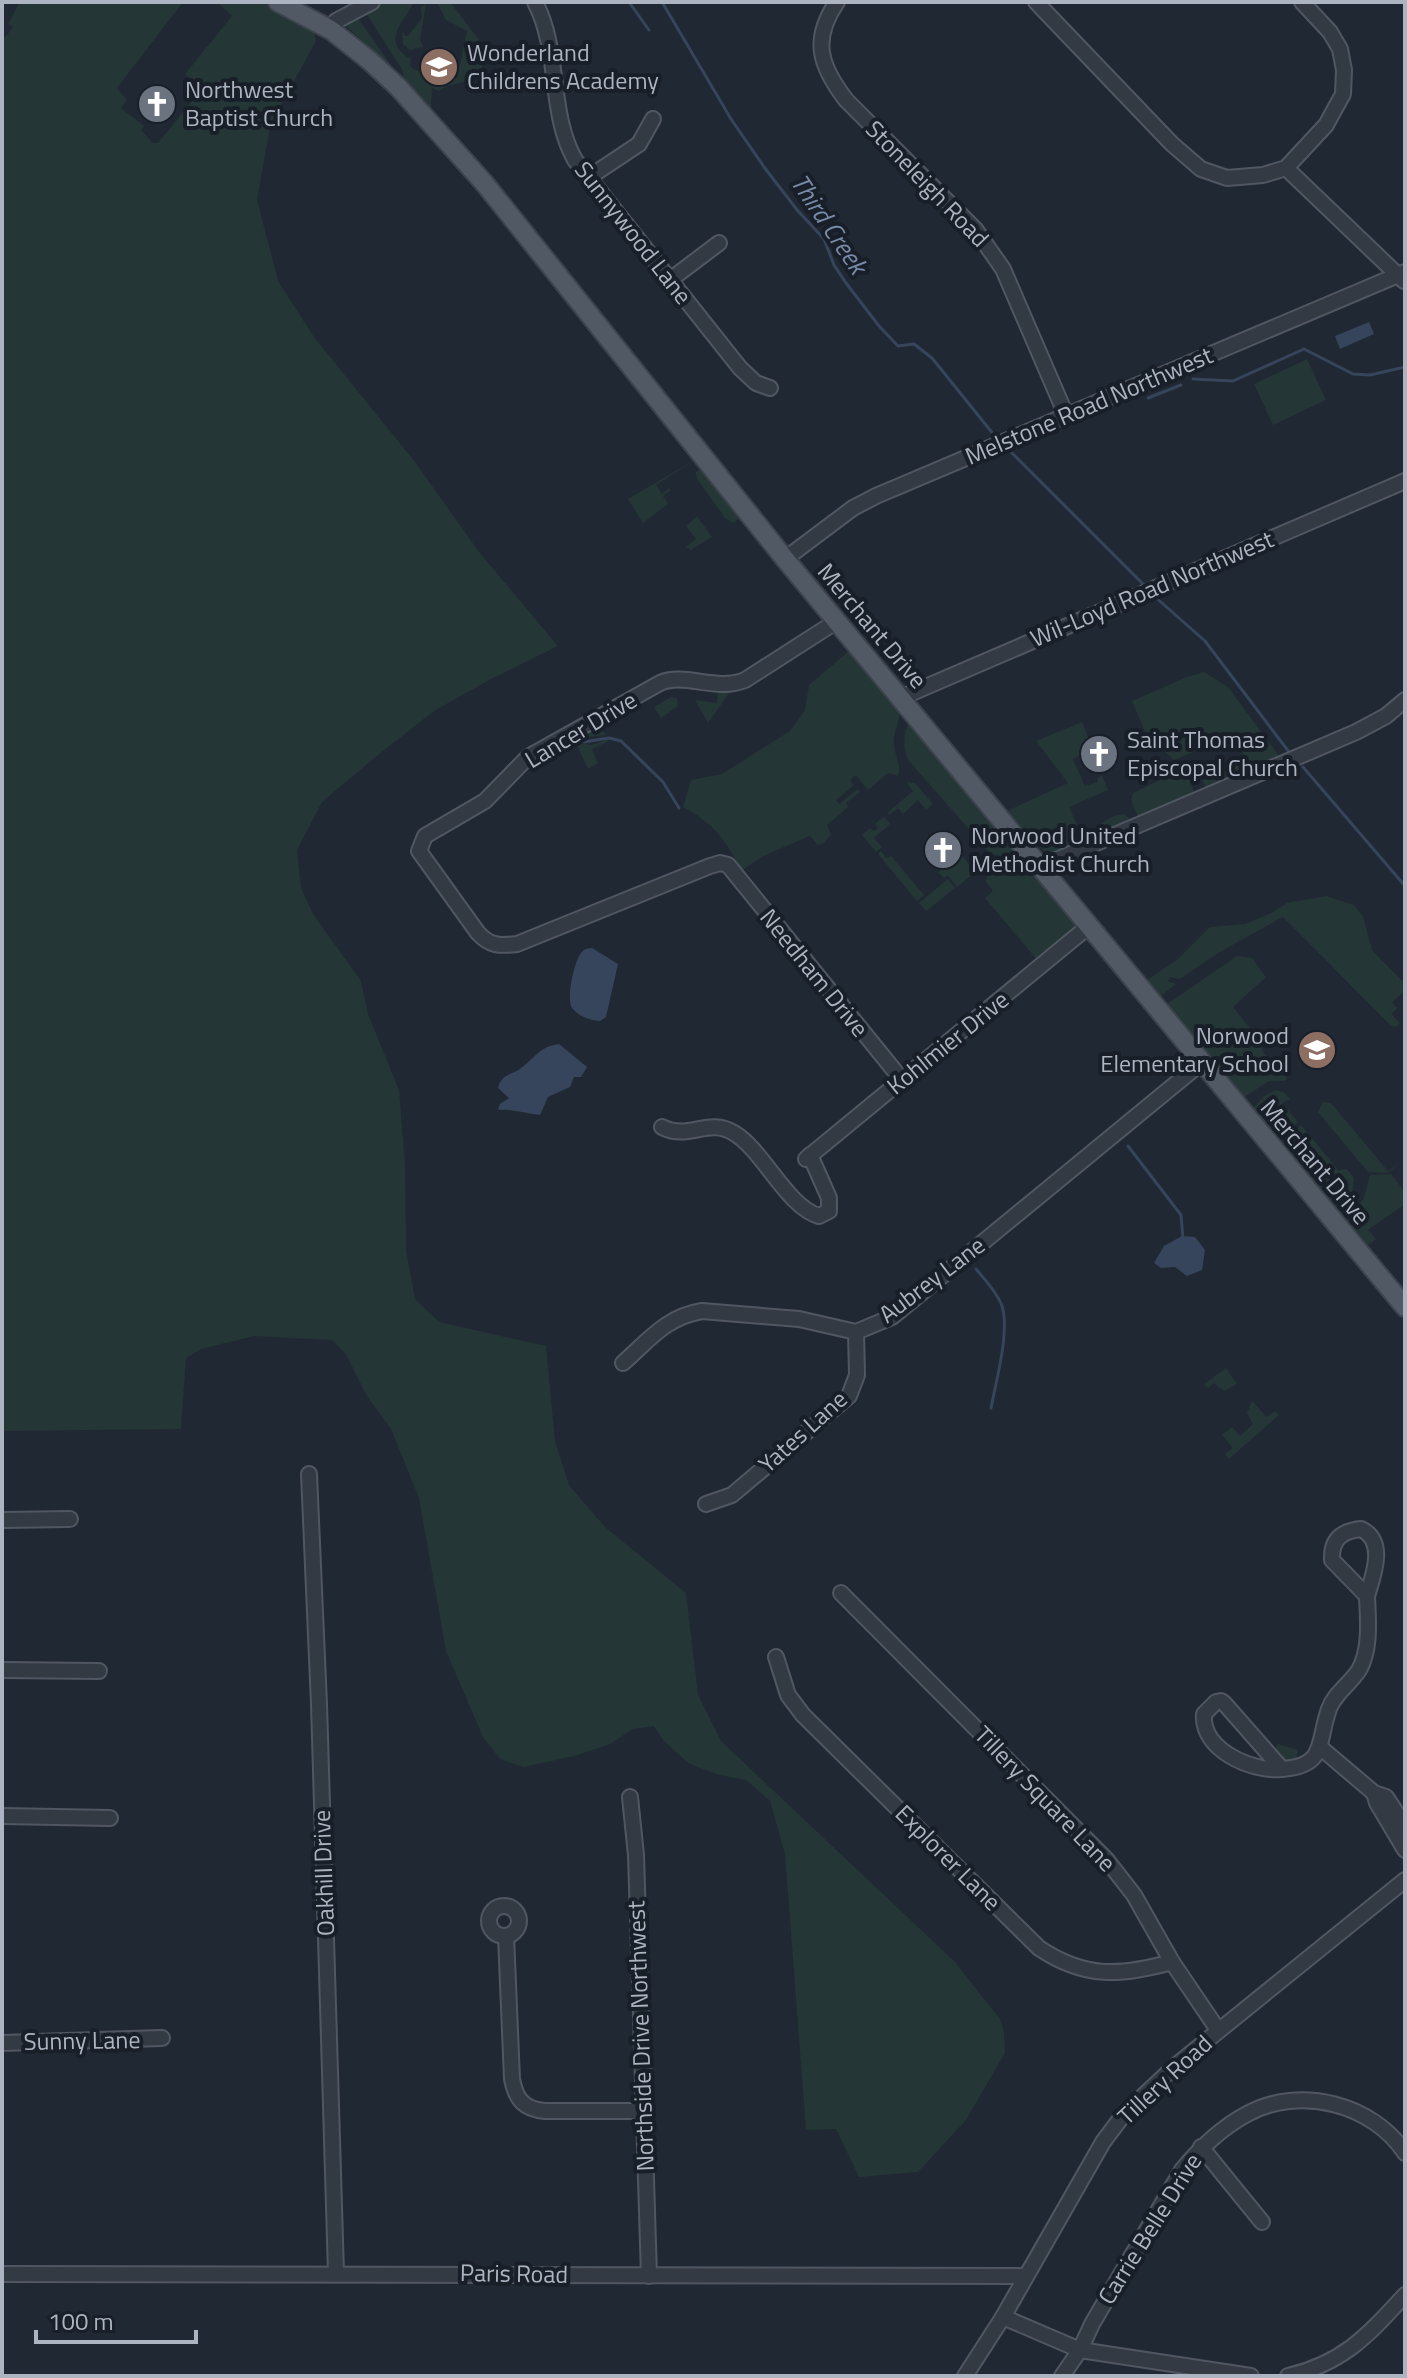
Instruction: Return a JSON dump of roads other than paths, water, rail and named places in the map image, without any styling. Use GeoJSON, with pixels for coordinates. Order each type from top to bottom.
{"type":"FeatureCollection","features":[{"type":"Feature","properties":{"kind":"main road","name":"Merchant Drive"},"geometry":{"type":"LineString","coordinates":[[278,2],[331,30],[398,87],[485,184],[785,559],[1405,1307]]}},
{"type":"Feature","properties":{"kind":"street"},"geometry":{"type":"LineString","coordinates":[[331,30],[336,21],[372,2]]}},
{"type":"Feature","properties":{"kind":"street","name":"Sunnywood Lane"},"geometry":{"type":"LineString","coordinates":[[535,2],[549,35],[568,147],[588,178],[740,368],[756,383],[770,388]]}},
{"type":"Feature","properties":{"kind":"street","name":"Stoneleigh Road"},"geometry":{"type":"LineString","coordinates":[[837,2],[828,16],[821,41],[825,69],[832,82],[991,249],[1003,269],[1066,415]]}},
{"type":"Feature","properties":{"kind":"street"},"geometry":{"type":"LineString","coordinates":[[1036,2],[1172,144],[1201,169],[1227,178],[1263,175],[1286,168],[1326,125],[1343,94],[1344,70],[1340,49],[1330,32],[1302,2]]}},
{"type":"Feature","properties":{"kind":"street"},"geometry":{"type":"LineString","coordinates":[[588,178],[639,144],[653,119]]}},
{"type":"Feature","properties":{"kind":"street"},"geometry":{"type":"LineString","coordinates":[[1286,168],[1403,276]]}},
{"type":"Feature","properties":{"kind":"street"},"geometry":{"type":"LineString","coordinates":[[670,280],[719,243]]}},
{"type":"Feature","properties":{"kind":"street","name":"Melstone Road Northwest"},"geometry":{"type":"LineString","coordinates":[[785,559],[857,506],[1066,415],[1403,276]]}},
{"type":"Feature","properties":{"kind":"street","name":"Wil-Loyd Road Northwest"},"geometry":{"type":"LineString","coordinates":[[900,698],[1405,481]]}},
{"type":"Feature","properties":{"kind":"street","name":"Lancer Drive"},"geometry":{"type":"LineString","coordinates":[[728,865],[720,863],[710,866],[517,944],[497,946],[478,933],[419,851],[425,836],[485,801],[528,757],[660,683],[672,679],[732,686],[837,621]]}},
{"type":"Feature","properties":{"kind":"street"},"geometry":{"type":"LineString","coordinates":[[1040,867],[1356,732],[1386,716],[1405,700]]}},
{"type":"Feature","properties":{"kind":"street","name":"Needham Drive"},"geometry":{"type":"LineString","coordinates":[[728,865],[902,1080]]}},
{"type":"Feature","properties":{"kind":"street","name":"Kohlmier Drive"},"geometry":{"type":"LineString","coordinates":[[662,1127],[674,1134],[714,1126],[734,1133],[804,1207],[819,1216],[829,1211],[829,1198],[808,1157],[1089,926]]}},
{"type":"Feature","properties":{"kind":"street","name":"Aubrey Lane"},"geometry":{"type":"LineString","coordinates":[[623,1363],[675,1318],[702,1311],[799,1319],[856,1332],[892,1317],[1201,1063]]}},
{"type":"Feature","properties":{"kind":"street","name":"Yates Lane"},"geometry":{"type":"LineString","coordinates":[[706,1504],[732,1495],[849,1396],[857,1375],[856,1332]]}},
{"type":"Feature","properties":{"kind":"street","name":"Oakhill Drive"},"geometry":{"type":"LineString","coordinates":[[309,1474],[336,2273]]}},
{"type":"Feature","properties":{"kind":"street"},"geometry":{"type":"LineString","coordinates":[[2,1520],[70,1519]]}},
{"type":"Feature","properties":{"kind":"street"},"geometry":{"type":"LineString","coordinates":[[1282,1769],[1224,1703],[1216,1702],[1204,1714],[1205,1727],[1224,1751],[1252,1767],[1268,1771],[1297,1768],[1308,1764],[1321,1748],[1329,1709],[1360,1667],[1366,1650],[1367,1596],[1376,1563],[1374,1540],[1361,1529],[1347,1530],[1336,1539],[1332,1560],[1367,1596]]}},
{"type":"Feature","properties":{"kind":"street","name":"Tillery Square Lane"},"geometry":{"type":"LineString","coordinates":[[841,1593],[1091,1843],[1134,1895],[1172,1962],[1218,2030]]}},
{"type":"Feature","properties":{"kind":"street","name":"Explorer Lane"},"geometry":{"type":"LineString","coordinates":[[776,1657],[788,1695],[803,1715],[1039,1948],[1070,1965],[1105,1973],[1142,1970],[1172,1962]]}},
{"type":"Feature","properties":{"kind":"street"},"geometry":{"type":"LineString","coordinates":[[2,1670],[99,1671]]}},
{"type":"Feature","properties":{"kind":"street"},"geometry":{"type":"LineString","coordinates":[[1321,1748],[1374,1793],[1386,1797],[1405,1826]]}},
{"type":"Feature","properties":{"kind":"street"},"geometry":{"type":"LineString","coordinates":[[1374,1793],[1405,1850]]}},
{"type":"Feature","properties":{"kind":"street","name":"Northside Drive Northwest"},"geometry":{"type":"LineString","coordinates":[[630,1797],[636,1855],[649,2276]]}},
{"type":"Feature","properties":{"kind":"street"},"geometry":{"type":"LineString","coordinates":[[2,1816],[110,1818]]}},
{"type":"Feature","properties":{"kind":"street","name":"Tillery Road"},"geometry":{"type":"LineString","coordinates":[[965,2376],[1003,2317],[1103,2142],[1124,2114],[1155,2083],[1218,2030],[1405,1880]]}},
{"type":"Feature","properties":{"kind":"street"},"geometry":{"type":"LineString","coordinates":[[506,1936],[512,2079],[515,2094],[521,2103],[532,2110],[545,2111],[643,2111]]}},
{"type":"Feature","properties":{"kind":"street","name":"Sunny Lane"},"geometry":{"type":"LineString","coordinates":[[2,2043],[162,2038]]}},
{"type":"Feature","properties":{"kind":"street","name":"Carrie Belle Drive"},"geometry":{"type":"LineString","coordinates":[[1062,2376],[1080,2350],[1182,2170],[1201,2147],[1223,2128],[1249,2112],[1275,2103],[1299,2100],[1330,2104],[1357,2110],[1393,2135],[1405,2153]]}},
{"type":"Feature","properties":{"kind":"street"},"geometry":{"type":"LineString","coordinates":[[1201,2147],[1262,2222]]}},
{"type":"Feature","properties":{"kind":"street","name":"Paris Road"},"geometry":{"type":"LineString","coordinates":[[2,2274],[1026,2276]]}},
{"type":"Feature","properties":{"kind":"street"},"geometry":{"type":"LineString","coordinates":[[1288,2376],[1330,2363],[1370,2332],[1405,2295]]}},
{"type":"Feature","properties":{"kind":"street"},"geometry":{"type":"LineString","coordinates":[[1003,2317],[1080,2350],[1188,2371],[1251,2376]]}},
{"type":"Feature","properties":{"kind":"water"},"geometry":{"type":"Polygon","coordinates":[[[1369,322],[1374,334],[1340,349],[1335,336],[1369,322]]]}},
{"type":"Feature","properties":{"kind":"water"},"geometry":{"type":"Polygon","coordinates":[[[592,948],[618,964],[606,1017],[600,1021],[581,1016],[570,1003],[570,989],[578,958],[582,951],[592,948]]]}},
{"type":"Feature","properties":{"kind":"water"},"geometry":{"type":"Polygon","coordinates":[[[559,1044],[587,1067],[581,1077],[574,1077],[570,1087],[548,1097],[540,1115],[498,1110],[500,1104],[509,1098],[498,1088],[502,1080],[542,1050],[559,1044]]]}},
{"type":"Feature","properties":{"kind":"water"},"geometry":{"type":"Polygon","coordinates":[[[1182,1236],[1195,1237],[1205,1250],[1202,1270],[1187,1276],[1175,1267],[1161,1268],[1154,1263],[1164,1246],[1182,1236]]]}},
{"type":"Feature","properties":{"kind":"waterway"},"geometry":{"type":"LineString","coordinates":[[629,2],[649,30]]}},
{"type":"Feature","properties":{"kind":"waterway","name":"Third Creek"},"geometry":{"type":"LineString","coordinates":[[662,2],[731,119],[798,211],[824,239],[834,265],[846,283],[898,346],[914,344],[932,358],[994,435]]}},
{"type":"Feature","properties":{"kind":"waterway"},"geometry":{"type":"LineString","coordinates":[[1193,379],[1233,381],[1304,349],[1353,374],[1370,375],[1405,367]]}},
{"type":"Feature","properties":{"kind":"waterway"},"geometry":{"type":"LineString","coordinates":[[1148,398],[1181,385]]}},
{"type":"Feature","properties":{"kind":"waterway","name":"Third Creek"},"geometry":{"type":"LineString","coordinates":[[1009,450],[1144,585]]}},
{"type":"Feature","properties":{"kind":"waterway","name":"Third Creek"},"geometry":{"type":"LineString","coordinates":[[1154,596],[1205,641],[1289,752]]}},
{"type":"Feature","properties":{"kind":"waterway"},"geometry":{"type":"LineString","coordinates":[[584,742],[609,738],[621,741],[663,782],[679,808]]}},
{"type":"Feature","properties":{"kind":"waterway","name":"Third Creek"},"geometry":{"type":"LineString","coordinates":[[1303,767],[1405,886]]}},
{"type":"Feature","properties":{"kind":"waterway"},"geometry":{"type":"LineString","coordinates":[[1128,1146],[1181,1215],[1183,1239]]}},
{"type":"Feature","properties":{"kind":"waterway"},"geometry":{"type":"LineString","coordinates":[[976,1269],[997,1296],[1004,1317],[1001,1357],[991,1408]]}},
{"type":"Feature","properties":{"kind":"place","name":"Wonderland Childrens Academy"},"geometry":{"type":"Point","coordinates":[439,67]}},
{"type":"Feature","properties":{"kind":"place","name":"Northwest Baptist Church"},"geometry":{"type":"Point","coordinates":[157,104]}},
{"type":"Feature","properties":{"kind":"place","name":"Saint Thomas Episcopal Church"},"geometry":{"type":"Point","coordinates":[1099,754]}},
{"type":"Feature","properties":{"kind":"place","name":"Norwood United Methodist Church"},"geometry":{"type":"Point","coordinates":[943,850]}},
{"type":"Feature","properties":{"kind":"place","name":"Norwood Elementary School"},"geometry":{"type":"Point","coordinates":[1317,1050]}}]}
